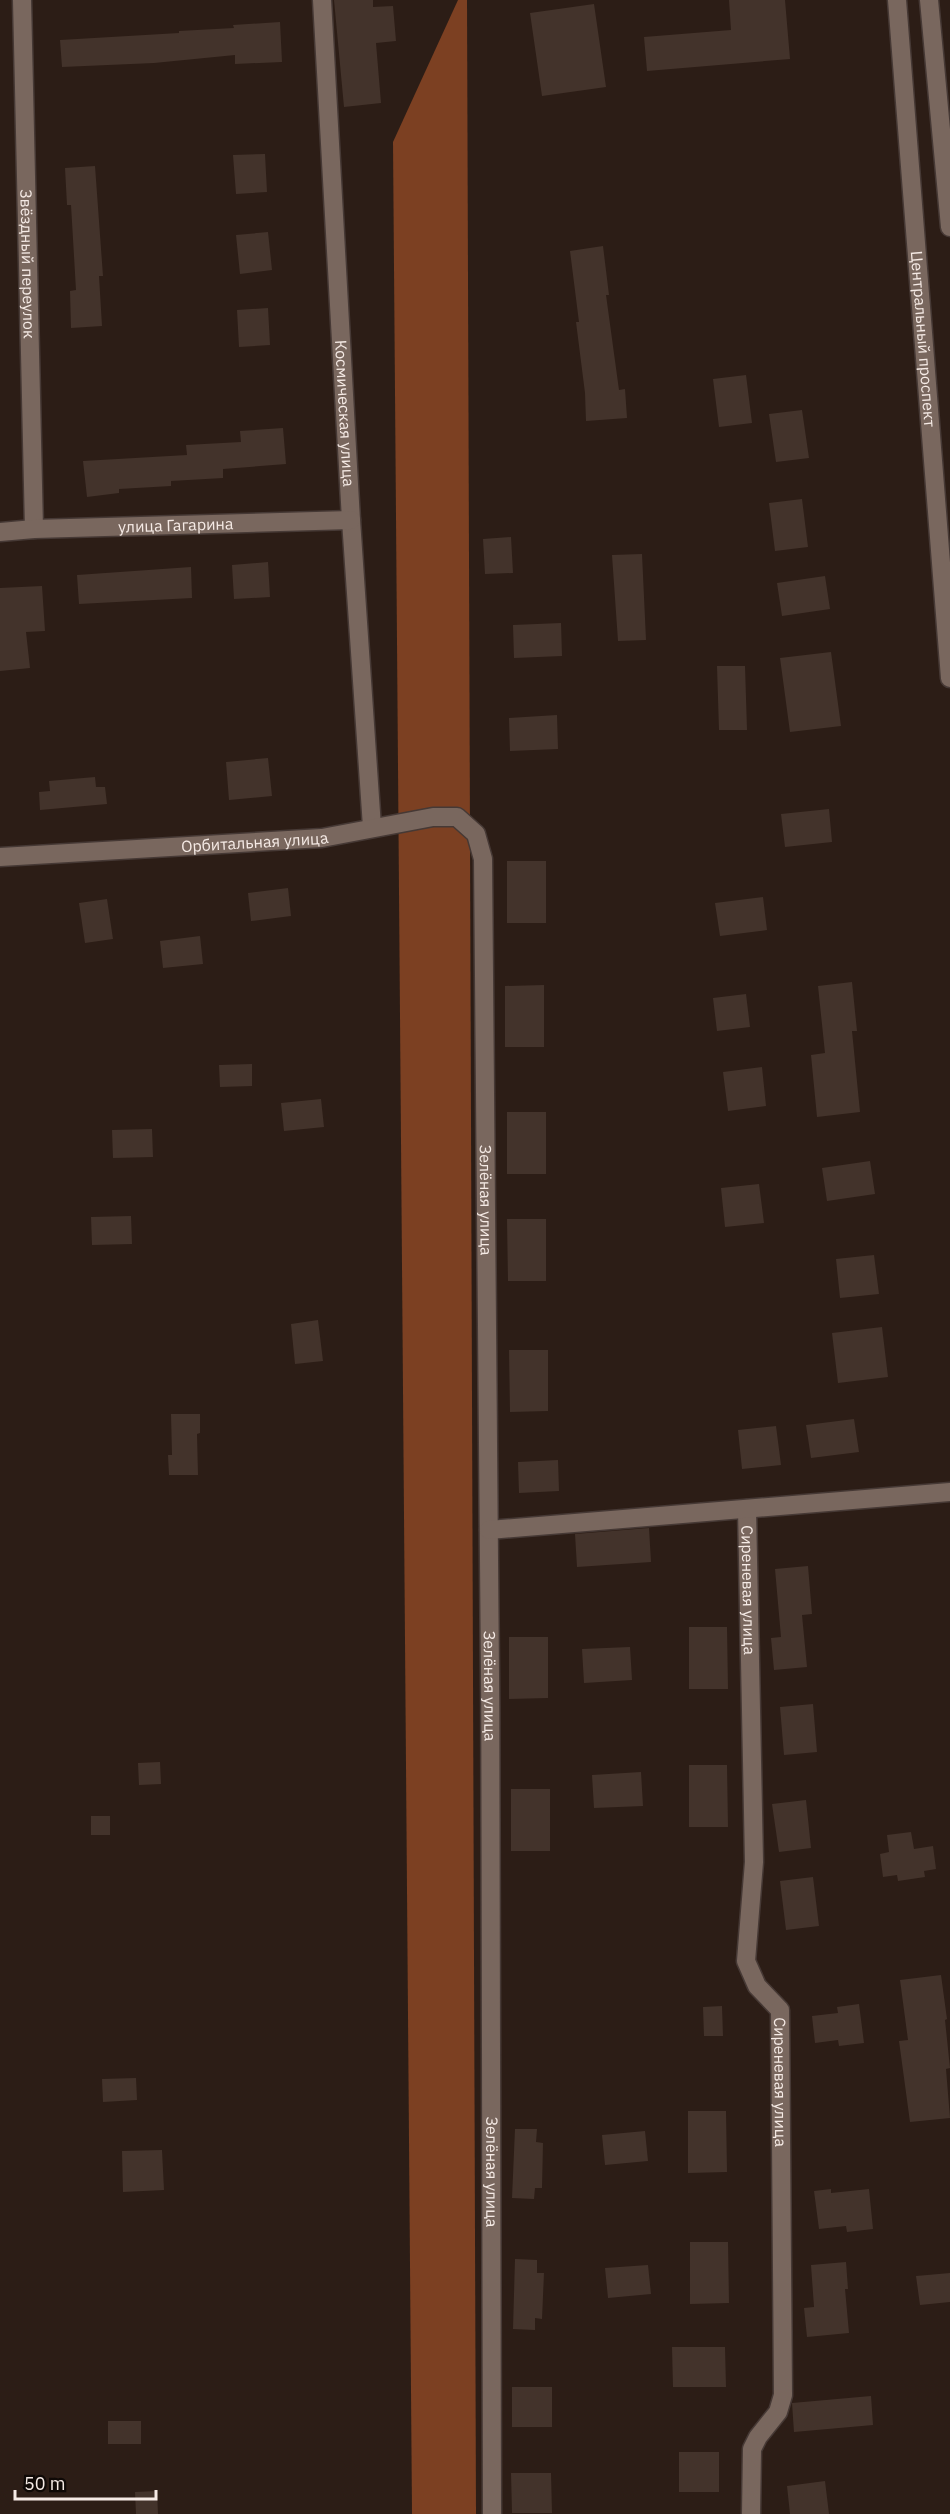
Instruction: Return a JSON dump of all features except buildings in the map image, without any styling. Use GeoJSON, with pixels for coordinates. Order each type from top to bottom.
{"type":"FeatureCollection","features":[{"type":"Feature","properties":{"kind":"street","name":"Звёздный переулок"},"geometry":{"type":"LineString","coordinates":[[22,0],[34,529]]}},
{"type":"Feature","properties":{"kind":"street","name":"Космическая улица"},"geometry":{"type":"LineString","coordinates":[[322,0],[351,520],[372,827]]}},
{"type":"Feature","properties":{"kind":"street","name":"Центральный проспект"},"geometry":{"type":"LineString","coordinates":[[897,0],[950,678]]}},
{"type":"Feature","properties":{"kind":"street"},"geometry":{"type":"LineString","coordinates":[[929,0],[950,227]]}},
{"type":"Feature","properties":{"kind":"street","name":"улица Гагарина"},"geometry":{"type":"LineString","coordinates":[[0,532],[34,529],[351,520]]}},
{"type":"Feature","properties":{"kind":"street","name":"Орбитальная улица"},"geometry":{"type":"LineString","coordinates":[[0,856],[322,838],[433,817],[457,817],[476,834],[483,859]]}},
{"type":"Feature","properties":{"kind":"street","name":"Зелёная улица"},"geometry":{"type":"LineString","coordinates":[[483,859],[490,1877],[494,2096],[492,2514]]}},
{"type":"Feature","properties":{"kind":"street"},"geometry":{"type":"LineString","coordinates":[[489,1530],[950,1492]]}},
{"type":"Feature","properties":{"kind":"street","name":"Сиреневая улица"},"geometry":{"type":"LineString","coordinates":[[747,1509],[754,1862],[746,1961],[757,1986],[780,2010],[783,2395],[778,2412],[758,2437],[752,2449],[751,2514]]}},
{"type":"Feature","properties":{"kind":"shaded area"},"geometry":{"type":"Polygon","coordinates":[[[458,0],[467,0],[476,2514],[412,2514],[393,142],[458,0]]]}}]}
